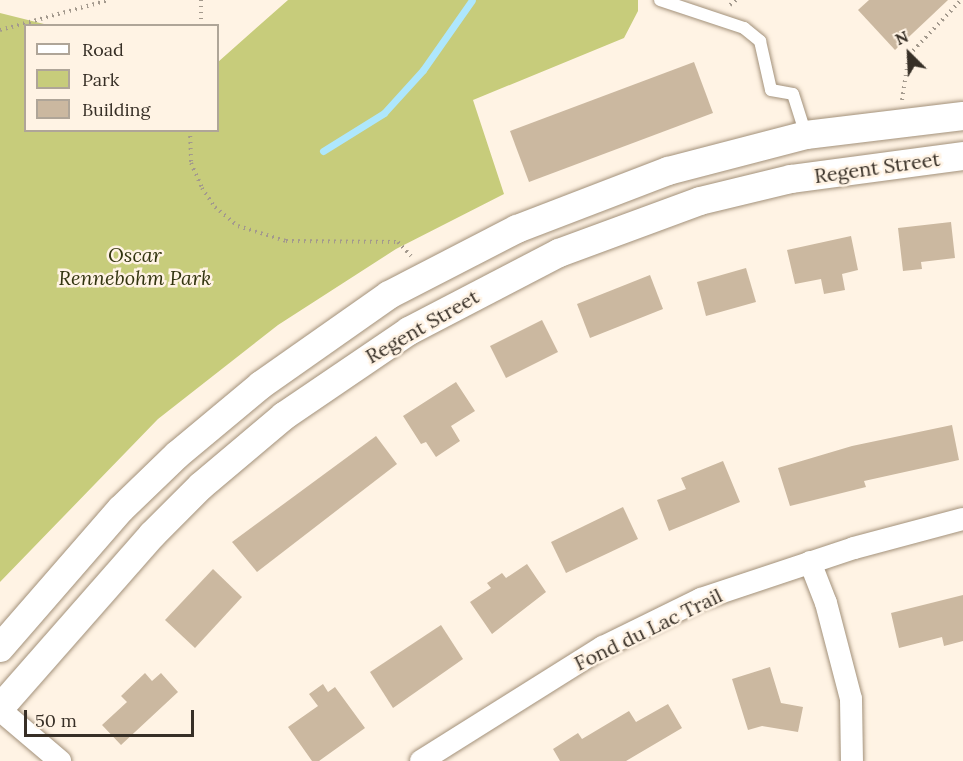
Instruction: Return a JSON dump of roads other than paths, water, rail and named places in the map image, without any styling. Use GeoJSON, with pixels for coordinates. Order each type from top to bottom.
{"type":"FeatureCollection","features":[{"type":"Feature","properties":{"kind":"street","name":"Regent Street"},"geometry":{"type":"LineString","coordinates":[[0,648],[121,509],[177,455],[261,385],[389,295],[499,237],[605,192],[668,171],[806,135],[963,116]]}},
{"type":"Feature","properties":{"kind":"street","name":"Regent Street"},"geometry":{"type":"LineString","coordinates":[[0,709],[152,535],[201,486],[284,416],[410,330],[559,253],[700,201],[791,179],[963,156]]}},
{"type":"Feature","properties":{"kind":"street","name":"Fond du Lac Trail"},"geometry":{"type":"LineString","coordinates":[[421,761],[603,647],[700,599],[810,562],[963,519]]}},
{"type":"Feature","properties":{"kind":"street"},"geometry":{"type":"LineString","coordinates":[[810,562],[826,603],[851,699],[852,761]]}},
{"type":"Feature","properties":{"kind":"street"},"geometry":{"type":"LineString","coordinates":[[0,709],[60,761]]}},
{"type":"Feature","properties":{"kind":"lane"},"geometry":{"type":"LineString","coordinates":[[660,0],[744,28],[760,41],[771,90],[794,94],[806,135]]}},
{"type":"Feature","properties":{"kind":"waterway"},"geometry":{"type":"LineString","coordinates":[[323,151],[384,113],[423,70],[472,0]]}},
{"type":"Feature","properties":{"kind":"park label","name":"Oscar Rennebohm Park"},"geometry":{"type":"Point","coordinates":[135,266]}}]}
